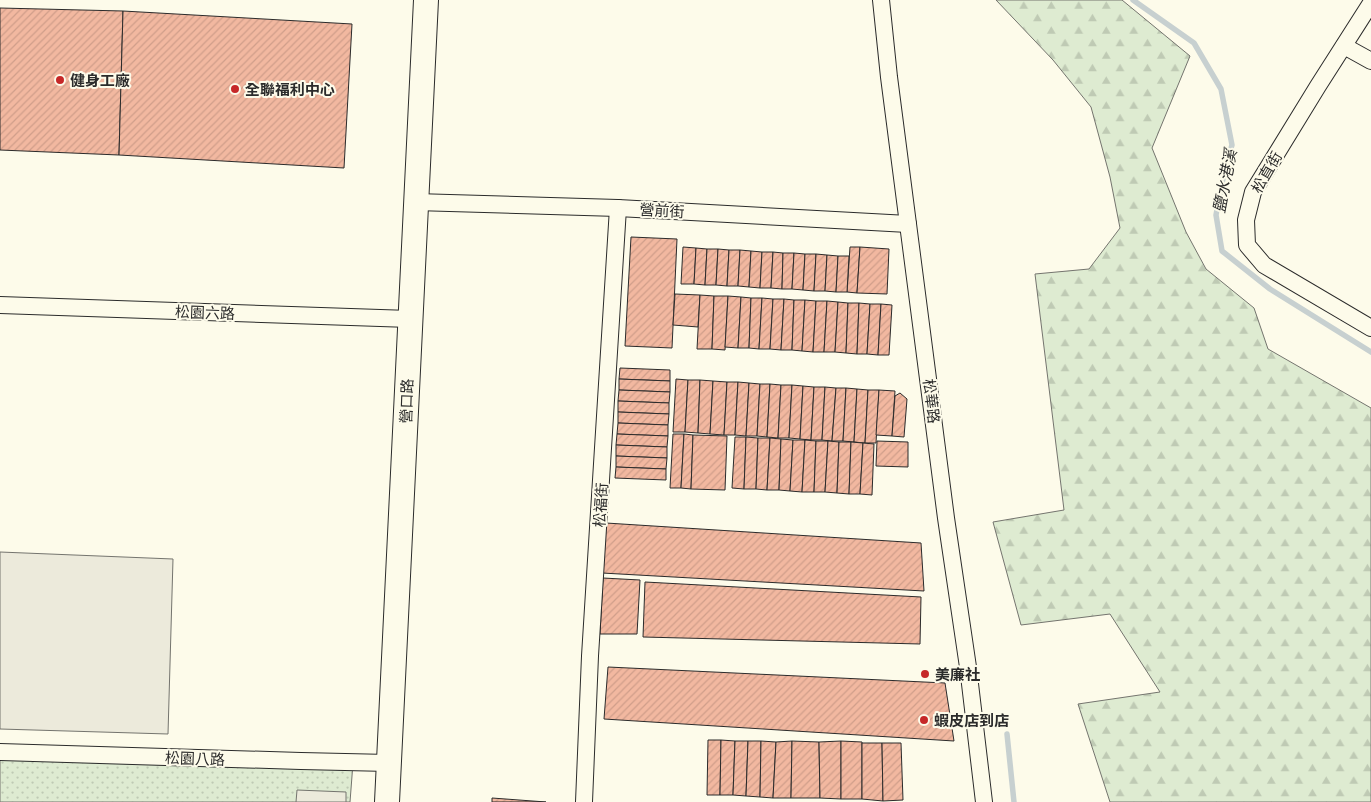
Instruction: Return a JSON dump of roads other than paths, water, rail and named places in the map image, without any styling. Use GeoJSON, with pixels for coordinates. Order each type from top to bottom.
{"type":"FeatureCollection","features":[{"type":"Feature","properties":{"kind":"street","name":"營口路"},"geometry":{"type":"LineString","coordinates":[[387,802],[426,0]]}},
{"type":"Feature","properties":{"kind":"street","name":"松華路"},"geometry":{"type":"LineString","coordinates":[[881,0],[908,224],[946,518],[968,667],[984,802]]}},
{"type":"Feature","properties":{"kind":"street","name":"松直街"},"geometry":{"type":"LineString","coordinates":[[1371,3],[1253,192],[1246,220],[1247,245],[1264,265],[1371,328]]}},
{"type":"Feature","properties":{"kind":"street"},"geometry":{"type":"LineString","coordinates":[[1344,46],[1371,61]]}},
{"type":"Feature","properties":{"kind":"street","name":"營前街"},"geometry":{"type":"LineString","coordinates":[[416,202],[618,208],[908,224]]}},
{"type":"Feature","properties":{"kind":"street","name":"松福街"},"geometry":{"type":"LineString","coordinates":[[584,802],[590,656],[618,208]]}},
{"type":"Feature","properties":{"kind":"street","name":"松園六路"},"geometry":{"type":"LineString","coordinates":[[0,305],[410,319]]}},
{"type":"Feature","properties":{"kind":"street","name":"松園八路"},"geometry":{"type":"LineString","coordinates":[[0,752],[389,762]]}},
{"type":"Feature","properties":{"kind":"waterway","name":"鹽水港溪"},"geometry":{"type":"LineString","coordinates":[[1133,0],[1194,43],[1221,89],[1232,145],[1225,168],[1216,215],[1222,251],[1270,289],[1371,352]]}},
{"type":"Feature","properties":{"kind":"waterway","name":"鹽水港溪"},"geometry":{"type":"LineString","coordinates":[[1007,734],[1014,802]]}},
{"type":"Feature","properties":{"kind":"place","name":"健身工廠"},"geometry":{"type":"Point","coordinates":[60,80]}},
{"type":"Feature","properties":{"kind":"place","name":"全聯福利中心"},"geometry":{"type":"Point","coordinates":[235,89]}},
{"type":"Feature","properties":{"kind":"place","name":"美廉社"},"geometry":{"type":"Point","coordinates":[925,674]}},
{"type":"Feature","properties":{"kind":"place","name":"蝦皮店到店"},"geometry":{"type":"Point","coordinates":[924,720]}}]}
